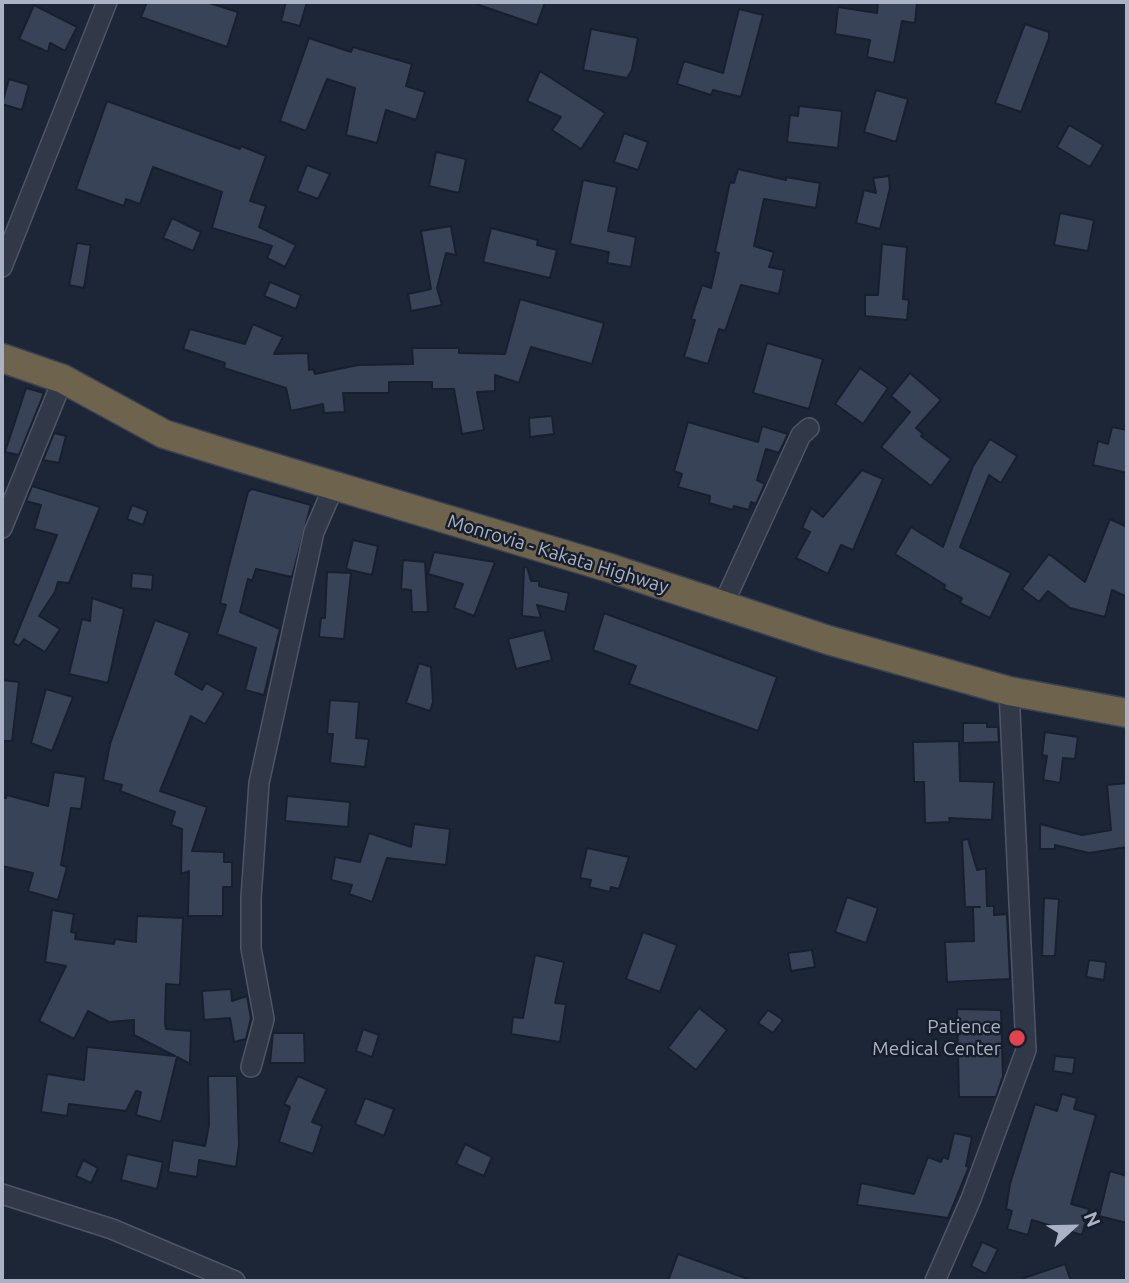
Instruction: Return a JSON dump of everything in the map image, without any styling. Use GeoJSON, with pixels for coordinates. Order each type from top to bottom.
{"type":"FeatureCollection","features":[{"type":"Feature","properties":{"kind":"highway","name":"Monrovia - Kakata Highway"},"geometry":{"type":"LineString","coordinates":[[2,358],[63,379],[164,434],[723,605],[828,640],[1009,691],[1127,713]]}},
{"type":"Feature","properties":{"kind":"street"},"geometry":{"type":"LineString","coordinates":[[2,267],[107,2]]}},
{"type":"Feature","properties":{"kind":"street"},"geometry":{"type":"LineString","coordinates":[[2,528],[63,379]]}},
{"type":"Feature","properties":{"kind":"street"},"geometry":{"type":"LineString","coordinates":[[723,605],[801,435],[809,428]]}},
{"type":"Feature","properties":{"kind":"street"},"geometry":{"type":"LineString","coordinates":[[251,1067],[264,1019],[251,948],[251,898],[259,783],[311,545],[334,486]]}},
{"type":"Feature","properties":{"kind":"street"},"geometry":{"type":"LineString","coordinates":[[935,1281],[971,1199],[1026,1050],[1009,691]]}},
{"type":"Feature","properties":{"kind":"street"},"geometry":{"type":"LineString","coordinates":[[2,1194],[112,1229],[235,1281]]}},
{"type":"Feature","properties":{"kind":"building"},"geometry":{"type":"Polygon","coordinates":[[[147,2],[206,2],[238,12],[227,47],[141,17],[147,2]]]}},
{"type":"Feature","properties":{"kind":"building"},"geometry":{"type":"Polygon","coordinates":[[[286,2],[307,2],[300,26],[281,21],[286,2]]]}},
{"type":"Feature","properties":{"kind":"building"},"geometry":{"type":"Polygon","coordinates":[[[545,2],[537,25],[476,4],[545,2]]]}},
{"type":"Feature","properties":{"kind":"building"},"geometry":{"type":"Polygon","coordinates":[[[878,2],[917,2],[915,23],[902,21],[894,63],[867,57],[870,40],[835,34],[838,7],[877,13],[878,2]]]}},
{"type":"Feature","properties":{"kind":"building"},"geometry":{"type":"Polygon","coordinates":[[[34,5],[77,27],[65,51],[50,43],[48,52],[19,39],[34,5]]]}},
{"type":"Feature","properties":{"kind":"building"},"geometry":{"type":"Polygon","coordinates":[[[739,9],[763,15],[741,97],[713,90],[711,95],[677,84],[684,61],[723,73],[739,9]]]}},
{"type":"Feature","properties":{"kind":"building"},"geometry":{"type":"Polygon","coordinates":[[[1025,24],[1049,32],[1049,38],[1021,112],[995,103],[1025,24]]]}},
{"type":"Feature","properties":{"kind":"building"},"geometry":{"type":"Polygon","coordinates":[[[591,29],[638,38],[632,70],[627,78],[583,70],[591,29]]]}},
{"type":"Feature","properties":{"kind":"building"},"geometry":{"type":"Polygon","coordinates":[[[309,38],[351,52],[353,47],[412,64],[406,86],[425,92],[416,120],[386,110],[377,143],[346,135],[355,88],[327,79],[306,131],[280,121],[309,38]]]}},
{"type":"Feature","properties":{"kind":"building"},"geometry":{"type":"Polygon","coordinates":[[[540,71],[605,113],[581,149],[552,130],[561,117],[527,101],[540,71]]]}},
{"type":"Feature","properties":{"kind":"building"},"geometry":{"type":"Polygon","coordinates":[[[9,79],[29,85],[22,110],[2,104],[9,79]]]}},
{"type":"Feature","properties":{"kind":"building"},"geometry":{"type":"Polygon","coordinates":[[[876,90],[908,99],[896,142],[864,132],[876,90]]]}},
{"type":"Feature","properties":{"kind":"building"},"geometry":{"type":"Polygon","coordinates":[[[107,101],[266,156],[250,201],[266,206],[259,227],[296,245],[285,267],[267,258],[272,246],[212,228],[222,192],[153,167],[140,204],[126,199],[124,206],[76,189],[107,101]]]}},
{"type":"Feature","properties":{"kind":"building"},"geometry":{"type":"Polygon","coordinates":[[[799,106],[842,111],[838,148],[787,142],[790,115],[798,116],[799,106]]]}},
{"type":"Feature","properties":{"kind":"building"},"geometry":{"type":"Polygon","coordinates":[[[1069,125],[1103,145],[1090,167],[1057,147],[1069,125]]]}},
{"type":"Feature","properties":{"kind":"building"},"geometry":{"type":"Polygon","coordinates":[[[624,133],[648,142],[638,170],[614,162],[624,133]]]}},
{"type":"Feature","properties":{"kind":"building"},"geometry":{"type":"Polygon","coordinates":[[[436,152],[466,159],[459,193],[429,186],[436,152]]]}},
{"type":"Feature","properties":{"kind":"building"},"geometry":{"type":"Polygon","coordinates":[[[307,165],[330,174],[318,199],[297,191],[307,165]]]}},
{"type":"Feature","properties":{"kind":"building"},"geometry":{"type":"Polygon","coordinates":[[[738,169],[786,180],[786,177],[820,183],[816,208],[764,199],[754,246],[774,252],[769,267],[784,270],[779,294],[741,285],[725,331],[719,329],[708,364],[684,357],[695,320],[691,319],[702,285],[711,288],[719,253],[715,252],[730,182],[734,183],[738,169]]]}},
{"type":"Feature","properties":{"kind":"building"},"geometry":{"type":"Polygon","coordinates":[[[889,176],[890,188],[880,229],[856,223],[864,190],[876,193],[873,178],[889,176]]]}},
{"type":"Feature","properties":{"kind":"building"},"geometry":{"type":"Polygon","coordinates":[[[583,180],[617,187],[608,231],[636,237],[631,267],[607,263],[609,252],[570,244],[583,180]]]}},
{"type":"Feature","properties":{"kind":"building"},"geometry":{"type":"Polygon","coordinates":[[[1060,213],[1094,220],[1088,251],[1054,245],[1060,213]]]}},
{"type":"Feature","properties":{"kind":"building"},"geometry":{"type":"Polygon","coordinates":[[[172,218],[201,232],[193,251],[163,238],[172,218]]]}},
{"type":"Feature","properties":{"kind":"building"},"geometry":{"type":"Polygon","coordinates":[[[451,226],[456,255],[446,253],[437,288],[442,305],[411,311],[408,294],[431,289],[421,231],[451,226]]]}},
{"type":"Feature","properties":{"kind":"building"},"geometry":{"type":"Polygon","coordinates":[[[491,228],[538,240],[537,245],[557,250],[550,278],[483,262],[491,228]]]}},
{"type":"Feature","properties":{"kind":"building"},"geometry":{"type":"Polygon","coordinates":[[[77,243],[91,245],[84,288],[69,285],[77,243]]]}},
{"type":"Feature","properties":{"kind":"building"},"geometry":{"type":"Polygon","coordinates":[[[882,244],[907,247],[903,299],[909,300],[907,320],[865,316],[865,295],[878,295],[882,244]]]}},
{"type":"Feature","properties":{"kind":"building"},"geometry":{"type":"Polygon","coordinates":[[[270,282],[301,295],[296,309],[264,296],[270,282]]]}},
{"type":"Feature","properties":{"kind":"building"},"geometry":{"type":"Polygon","coordinates":[[[520,299],[604,323],[592,364],[531,347],[519,383],[495,375],[495,391],[477,392],[484,430],[462,434],[454,389],[432,389],[432,382],[389,382],[389,393],[343,393],[345,412],[324,413],[323,404],[291,411],[286,388],[224,368],[225,363],[183,349],[190,329],[245,344],[253,324],[283,337],[274,354],[308,353],[309,370],[313,369],[315,374],[358,365],[413,364],[412,348],[459,348],[459,353],[505,354],[520,299]]]}},
{"type":"Feature","properties":{"kind":"building"},"geometry":{"type":"Polygon","coordinates":[[[767,343],[823,359],[809,409],[753,393],[767,343]]]}},
{"type":"Feature","properties":{"kind":"building"},"geometry":{"type":"Polygon","coordinates":[[[860,368],[888,388],[863,424],[835,404],[860,368]]]}},
{"type":"Feature","properties":{"kind":"building"},"geometry":{"type":"Polygon","coordinates":[[[910,373],[941,400],[916,428],[923,434],[921,436],[951,459],[931,486],[881,447],[910,412],[891,396],[910,373]]]}},
{"type":"Feature","properties":{"kind":"building"},"geometry":{"type":"Polygon","coordinates":[[[26,388],[44,393],[19,455],[5,452],[26,388]]]}},
{"type":"Feature","properties":{"kind":"building"},"geometry":{"type":"Polygon","coordinates":[[[552,416],[554,434],[530,437],[529,418],[552,416]]]}},
{"type":"Feature","properties":{"kind":"building"},"geometry":{"type":"Polygon","coordinates":[[[688,422],[758,442],[762,426],[788,434],[779,453],[766,449],[757,480],[765,484],[756,504],[751,502],[749,510],[734,506],[733,510],[709,503],[710,496],[678,487],[682,474],[674,471],[688,422]]]}},
{"type":"Feature","properties":{"kind":"building"},"geometry":{"type":"Polygon","coordinates":[[[1112,427],[1127,430],[1127,473],[1093,465],[1098,441],[1108,444],[1112,427]]]}},
{"type":"Feature","properties":{"kind":"building"},"geometry":{"type":"Polygon","coordinates":[[[54,433],[66,436],[59,463],[43,460],[54,433]]]}},
{"type":"Feature","properties":{"kind":"building"},"geometry":{"type":"Polygon","coordinates":[[[990,439],[1017,456],[1001,483],[989,475],[960,547],[1011,573],[990,618],[960,603],[962,598],[944,589],[945,585],[895,554],[911,527],[943,547],[973,466],[990,439]]]}},
{"type":"Feature","properties":{"kind":"building"},"geometry":{"type":"Polygon","coordinates":[[[862,470],[883,479],[853,550],[841,545],[828,574],[796,558],[810,532],[802,528],[811,508],[823,517],[862,470]]]}},
{"type":"Feature","properties":{"kind":"building"},"geometry":{"type":"Polygon","coordinates":[[[32,486],[100,507],[69,583],[58,582],[55,592],[39,616],[60,629],[45,652],[24,639],[19,646],[13,643],[57,535],[34,529],[41,505],[26,501],[32,486]]]}},
{"type":"Feature","properties":{"kind":"building"},"geometry":{"type":"Polygon","coordinates":[[[252,489],[311,505],[292,577],[256,569],[252,581],[248,579],[240,612],[280,629],[264,695],[245,690],[256,648],[217,634],[226,605],[220,603],[228,569],[248,492],[252,489]]]}},
{"type":"Feature","properties":{"kind":"building"},"geometry":{"type":"Polygon","coordinates":[[[132,505],[148,511],[143,525],[127,519],[132,505]]]}},
{"type":"Feature","properties":{"kind":"building"},"geometry":{"type":"Polygon","coordinates":[[[1110,519],[1127,527],[1127,597],[1112,590],[1105,617],[1070,608],[1048,591],[1039,602],[1022,589],[1049,554],[1085,582],[1110,519]]]}},
{"type":"Feature","properties":{"kind":"building"},"geometry":{"type":"Polygon","coordinates":[[[353,540],[378,546],[372,575],[346,569],[353,540]]]}},
{"type":"Feature","properties":{"kind":"building"},"geometry":{"type":"Polygon","coordinates":[[[434,552],[495,562],[474,616],[454,608],[463,584],[428,574],[434,552]]]}},
{"type":"Feature","properties":{"kind":"building"},"geometry":{"type":"Polygon","coordinates":[[[403,560],[425,562],[428,612],[412,612],[411,590],[401,589],[403,560]]]}},
{"type":"Feature","properties":{"kind":"building"},"geometry":{"type":"Polygon","coordinates":[[[524,567],[527,567],[531,581],[539,581],[539,586],[569,593],[565,612],[537,605],[541,618],[522,616],[524,567]]]}},
{"type":"Feature","properties":{"kind":"building"},"geometry":{"type":"Polygon","coordinates":[[[327,572],[351,573],[344,639],[319,637],[321,618],[325,618],[327,572]]]}},
{"type":"Feature","properties":{"kind":"building"},"geometry":{"type":"Polygon","coordinates":[[[132,573],[153,575],[152,590],[131,588],[132,573]]]}},
{"type":"Feature","properties":{"kind":"building"},"geometry":{"type":"Polygon","coordinates":[[[92,598],[124,609],[108,683],[69,674],[82,619],[90,621],[92,598]]]}},
{"type":"Feature","properties":{"kind":"building"},"geometry":{"type":"Polygon","coordinates":[[[604,613],[777,677],[758,731],[629,684],[636,666],[593,650],[604,613]]]}},
{"type":"Feature","properties":{"kind":"building"},"geometry":{"type":"Polygon","coordinates":[[[155,620],[190,633],[175,674],[202,690],[206,683],[224,693],[205,724],[191,716],[160,791],[207,807],[192,851],[224,852],[224,862],[232,862],[232,887],[223,887],[223,916],[188,916],[189,871],[181,874],[182,829],[171,825],[175,812],[120,791],[122,785],[103,780],[110,744],[155,620]]]}},
{"type":"Feature","properties":{"kind":"building"},"geometry":{"type":"Polygon","coordinates":[[[544,630],[552,660],[516,669],[508,639],[544,630]]]}},
{"type":"Feature","properties":{"kind":"building"},"geometry":{"type":"Polygon","coordinates":[[[419,663],[431,667],[433,702],[430,711],[406,703],[419,663]]]}},
{"type":"Feature","properties":{"kind":"building"},"geometry":{"type":"Polygon","coordinates":[[[2,680],[19,682],[12,741],[2,741],[2,680]]]}},
{"type":"Feature","properties":{"kind":"building"},"geometry":{"type":"Polygon","coordinates":[[[46,689],[73,697],[52,751],[31,743],[46,689]]]}},
{"type":"Feature","properties":{"kind":"building"},"geometry":{"type":"Polygon","coordinates":[[[330,700],[359,702],[356,738],[369,739],[365,767],[330,763],[333,734],[327,734],[330,700]]]}},
{"type":"Feature","properties":{"kind":"building"},"geometry":{"type":"Polygon","coordinates":[[[963,723],[987,723],[987,727],[998,727],[999,742],[963,743],[963,723]]]}},
{"type":"Feature","properties":{"kind":"building"},"geometry":{"type":"Polygon","coordinates":[[[1045,732],[1078,737],[1075,759],[1063,758],[1060,783],[1043,780],[1047,756],[1042,755],[1045,732]]]}},
{"type":"Feature","properties":{"kind":"building"},"geometry":{"type":"Polygon","coordinates":[[[959,741],[960,781],[994,782],[992,820],[949,818],[950,822],[925,823],[924,782],[914,782],[913,742],[959,741]]]}},
{"type":"Feature","properties":{"kind":"building"},"geometry":{"type":"Polygon","coordinates":[[[54,772],[86,777],[81,809],[71,808],[61,865],[67,867],[58,900],[28,891],[33,873],[2,866],[2,797],[6,798],[7,795],[48,806],[54,772]]]}},
{"type":"Feature","properties":{"kind":"building"},"geometry":{"type":"Polygon","coordinates":[[[1127,783],[1127,847],[1089,853],[1055,845],[1055,849],[1040,849],[1040,824],[1082,835],[1111,830],[1107,785],[1127,783]]]}},
{"type":"Feature","properties":{"kind":"building"},"geometry":{"type":"Polygon","coordinates":[[[287,796],[350,802],[348,827],[285,821],[287,796]]]}},
{"type":"Feature","properties":{"kind":"building"},"geometry":{"type":"Polygon","coordinates":[[[414,824],[450,829],[446,865],[387,858],[372,902],[349,894],[352,885],[331,880],[335,857],[360,862],[369,833],[411,847],[414,824]]]}},
{"type":"Feature","properties":{"kind":"building"},"geometry":{"type":"Polygon","coordinates":[[[968,839],[977,870],[986,868],[987,906],[994,906],[994,915],[1007,914],[1010,979],[947,982],[945,942],[974,941],[973,907],[965,907],[962,840],[968,839]]]}},
{"type":"Feature","properties":{"kind":"building"},"geometry":{"type":"Polygon","coordinates":[[[587,848],[629,857],[619,889],[611,887],[610,892],[589,887],[591,880],[580,878],[587,848]]]}},
{"type":"Feature","properties":{"kind":"building"},"geometry":{"type":"Polygon","coordinates":[[[847,897],[878,908],[866,943],[835,932],[847,897]]]}},
{"type":"Feature","properties":{"kind":"building"},"geometry":{"type":"Polygon","coordinates":[[[1044,898],[1059,899],[1055,956],[1042,956],[1044,898]]]}},
{"type":"Feature","properties":{"kind":"building"},"geometry":{"type":"Polygon","coordinates":[[[52,910],[74,914],[71,932],[76,933],[75,939],[114,944],[115,939],[136,942],[137,916],[183,918],[180,985],[166,984],[165,1023],[166,1029],[191,1031],[190,1064],[177,1057],[161,1122],[136,1115],[141,1092],[136,1091],[126,1111],[69,1104],[67,1116],[41,1112],[47,1074],[84,1080],[87,1047],[175,1056],[134,1035],[134,1020],[109,1022],[88,1011],[74,1039],[39,1021],[66,966],[45,962],[52,910]]]}},
{"type":"Feature","properties":{"kind":"building"},"geometry":{"type":"Polygon","coordinates":[[[643,932],[677,945],[660,992],[626,979],[643,932]]]}},
{"type":"Feature","properties":{"kind":"building"},"geometry":{"type":"Polygon","coordinates":[[[812,950],[815,967],[791,971],[788,953],[812,950]]]}},
{"type":"Feature","properties":{"kind":"building"},"geometry":{"type":"Polygon","coordinates":[[[535,955],[564,962],[555,1003],[566,1004],[560,1042],[511,1034],[513,1017],[523,1018],[535,955]]]}},
{"type":"Feature","properties":{"kind":"building"},"geometry":{"type":"Polygon","coordinates":[[[1089,960],[1106,962],[1104,980],[1086,977],[1089,960]]]}},
{"type":"Feature","properties":{"kind":"building"},"geometry":{"type":"Polygon","coordinates":[[[231,989],[232,1001],[247,996],[251,1018],[246,1039],[234,1042],[230,1018],[204,1020],[202,991],[231,989]]]}},
{"type":"Feature","properties":{"kind":"building"},"geometry":{"type":"Polygon","coordinates":[[[699,1008],[727,1030],[696,1070],[668,1048],[699,1008]]]}},
{"type":"Feature","properties":{"kind":"building"},"geometry":{"type":"Polygon","coordinates":[[[957,1009],[1001,1010],[1003,1076],[996,1097],[959,1097],[957,1009]]]}},
{"type":"Feature","properties":{"kind":"building"},"geometry":{"type":"Polygon","coordinates":[[[768,1010],[783,1020],[773,1033],[758,1023],[768,1010]]]}},
{"type":"Feature","properties":{"kind":"building"},"geometry":{"type":"Polygon","coordinates":[[[363,1029],[379,1035],[372,1057],[356,1051],[363,1029]]]}},
{"type":"Feature","properties":{"kind":"building"},"geometry":{"type":"Polygon","coordinates":[[[273,1033],[304,1033],[305,1063],[270,1063],[273,1033]]]}},
{"type":"Feature","properties":{"kind":"building"},"geometry":{"type":"Polygon","coordinates":[[[1055,1056],[1075,1058],[1073,1074],[1053,1071],[1055,1056]]]}},
{"type":"Feature","properties":{"kind":"building"},"geometry":{"type":"Polygon","coordinates":[[[208,1076],[237,1076],[239,1145],[236,1167],[199,1160],[197,1177],[168,1172],[173,1140],[205,1146],[209,1125],[208,1076]]]}},
{"type":"Feature","properties":{"kind":"building"},"geometry":{"type":"Polygon","coordinates":[[[298,1076],[327,1089],[312,1122],[322,1126],[313,1154],[279,1142],[290,1107],[284,1104],[298,1076]]]}},
{"type":"Feature","properties":{"kind":"building"},"geometry":{"type":"Polygon","coordinates":[[[1062,1094],[1077,1098],[1074,1109],[1096,1115],[1071,1204],[1089,1209],[1082,1235],[1032,1220],[1028,1235],[1007,1229],[1012,1211],[1006,1209],[1010,1184],[1035,1104],[1057,1111],[1062,1094]]]}},
{"type":"Feature","properties":{"kind":"building"},"geometry":{"type":"Polygon","coordinates":[[[365,1098],[394,1109],[384,1136],[355,1124],[365,1098]]]}},
{"type":"Feature","properties":{"kind":"building"},"geometry":{"type":"Polygon","coordinates":[[[954,1133],[972,1137],[966,1166],[969,1167],[948,1218],[857,1205],[861,1183],[914,1194],[928,1157],[941,1162],[943,1157],[948,1159],[954,1133]]]}},
{"type":"Feature","properties":{"kind":"building"},"geometry":{"type":"Polygon","coordinates":[[[465,1144],[492,1157],[484,1176],[456,1164],[465,1144]]]}},
{"type":"Feature","properties":{"kind":"building"},"geometry":{"type":"Polygon","coordinates":[[[127,1154],[163,1162],[157,1189],[121,1180],[127,1154]]]}},
{"type":"Feature","properties":{"kind":"building"},"geometry":{"type":"Polygon","coordinates":[[[83,1160],[98,1168],[91,1183],[76,1176],[83,1160]]]}},
{"type":"Feature","properties":{"kind":"building"},"geometry":{"type":"Polygon","coordinates":[[[1110,1171],[1127,1176],[1127,1223],[1099,1216],[1110,1171]]]}},
{"type":"Feature","properties":{"kind":"building"},"geometry":{"type":"Polygon","coordinates":[[[982,1242],[998,1249],[986,1274],[971,1266],[982,1242]]]}},
{"type":"Feature","properties":{"kind":"building"},"geometry":{"type":"Polygon","coordinates":[[[678,1254],[748,1279],[668,1281],[678,1254]]]}},
{"type":"Feature","properties":{"kind":"building"},"geometry":{"type":"Polygon","coordinates":[[[1065,1264],[1071,1281],[1024,1281],[1024,1278],[1065,1264]]]}},
{"type":"Feature","properties":{"kind":"place","name":"Patience Medical Center"},"geometry":{"type":"Point","coordinates":[1017,1038]}}]}
